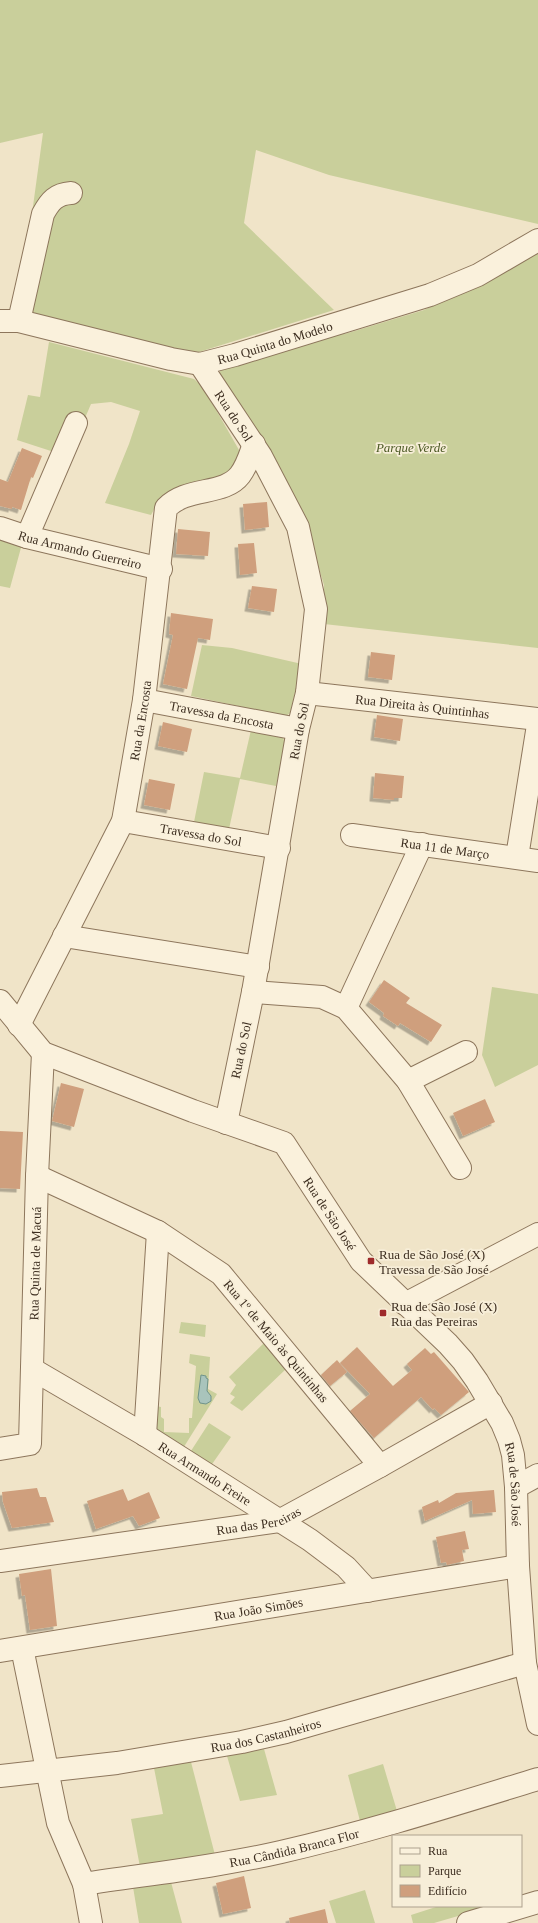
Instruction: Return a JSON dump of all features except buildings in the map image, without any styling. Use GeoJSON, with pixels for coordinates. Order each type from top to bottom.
{"type":"FeatureCollection","features":[{"type":"Feature","properties":{"kind":"street"},"geometry":{"type":"LineString","coordinates":[[10,321],[43,214],[49,203],[55,197],[62,194],[71,193]]}},
{"type":"Feature","properties":{"kind":"street","name":"Rua Quinta do Modelo"},"geometry":{"type":"LineString","coordinates":[[10,321],[171,360],[200,364],[242,353],[430,295],[478,275],[538,240]]}},
{"type":"Feature","properties":{"kind":"street","name":"Rua do Sol"},"geometry":{"type":"LineString","coordinates":[[200,364],[254,444],[298,527],[316,609],[307,693],[298,729],[258,967],[226,1123]]}},
{"type":"Feature","properties":{"kind":"street"},"geometry":{"type":"LineString","coordinates":[[27,537],[76,423]]}},
{"type":"Feature","properties":{"kind":"street","name":"Rua da Encosta"},"geometry":{"type":"LineString","coordinates":[[19,1025],[123,821],[144,700],[161,569],[166,508],[174,500],[188,494],[228,485],[240,476],[254,444]]}},
{"type":"Feature","properties":{"kind":"street","name":"Rua Armando Guerreiro"},"geometry":{"type":"LineString","coordinates":[[0,528],[27,537],[161,569]]}},
{"type":"Feature","properties":{"kind":"street","name":"Rua Direita às Quintinhas"},"geometry":{"type":"LineString","coordinates":[[307,693],[538,719]]}},
{"type":"Feature","properties":{"kind":"street","name":"Travessa da Encosta"},"geometry":{"type":"LineString","coordinates":[[144,700],[298,729]]}},
{"type":"Feature","properties":{"kind":"street"},"geometry":{"type":"LineString","coordinates":[[528,859],[538,725]]}},
{"type":"Feature","properties":{"kind":"street","name":"Travessa do Sol"},"geometry":{"type":"LineString","coordinates":[[123,821],[279,848]]}},
{"type":"Feature","properties":{"kind":"street","name":"Rua 11 de Março"},"geometry":{"type":"LineString","coordinates":[[352,835],[528,859]]}},
{"type":"Feature","properties":{"kind":"street"},"geometry":{"type":"LineString","coordinates":[[346,1008],[422,844]]}},
{"type":"Feature","properties":{"kind":"street"},"geometry":{"type":"LineString","coordinates":[[64,936],[258,967]]}},
{"type":"Feature","properties":{"kind":"street"},"geometry":{"type":"LineString","coordinates":[[253,992],[322,997],[346,1008],[408,1081],[460,1168]]}},
{"type":"Feature","properties":{"kind":"street","name":"Rua de São José"},"geometry":{"type":"LineString","coordinates":[[0,1001],[43,1053],[226,1123],[284,1143],[361,1261],[448,1344],[462,1361],[491,1403],[509,1440],[513,1455],[516,1487],[518,1566],[538,1724]]}},
{"type":"Feature","properties":{"kind":"street"},"geometry":{"type":"LineString","coordinates":[[408,1081],[466,1052]]}},
{"type":"Feature","properties":{"kind":"street","name":"Rua Quinta de Macuá"},"geometry":{"type":"LineString","coordinates":[[0,1449],[30,1444],[37,1176],[43,1053]]}},
{"type":"Feature","properties":{"kind":"street","name":"Rua 1º de Maio às Quintinhas"},"geometry":{"type":"LineString","coordinates":[[37,1176],[158,1232],[221,1274],[380,1466]]}},
{"type":"Feature","properties":{"kind":"street"},"geometry":{"type":"LineString","coordinates":[[145,1435],[158,1232]]}},
{"type":"Feature","properties":{"kind":"street"},"geometry":{"type":"LineString","coordinates":[[405,1304],[538,1234]]}},
{"type":"Feature","properties":{"kind":"street","name":"Rua Armando Freire"},"geometry":{"type":"LineString","coordinates":[[32,1369],[145,1435],[310,1540],[346,1567],[368,1591]]}},
{"type":"Feature","properties":{"kind":"street","name":"Rua das Pereiras"},"geometry":{"type":"LineString","coordinates":[[0,1561],[279,1521],[491,1403]]}},
{"type":"Feature","properties":{"kind":"street"},"geometry":{"type":"LineString","coordinates":[[516,1487],[538,1475]]}},
{"type":"Feature","properties":{"kind":"street","name":"Rua João Simões"},"geometry":{"type":"LineString","coordinates":[[0,1651],[518,1566]]}},
{"type":"Feature","properties":{"kind":"street"},"geometry":{"type":"LineString","coordinates":[[22,1648],[58,1823],[84,1884],[91,1923]]}},
{"type":"Feature","properties":{"kind":"street","name":"Rua dos Castanheiros"},"geometry":{"type":"LineString","coordinates":[[0,1776],[116,1763],[242,1742],[286,1732],[529,1649]]}},
{"type":"Feature","properties":{"kind":"street","name":"Rua Cândida Branca Flor"},"geometry":{"type":"LineString","coordinates":[[84,1884],[239,1860],[280,1852],[378,1827],[538,1779]]}},
{"type":"Feature","properties":{"kind":"street"},"geometry":{"type":"LineString","coordinates":[[468,1923],[538,1903]]}},
{"type":"Feature","properties":{"kind":"street"},"geometry":{"type":"LineString","coordinates":[[517,1923],[538,1903]]}},
{"type":"Feature","properties":{"kind":"green space"},"geometry":{"type":"Polygon","coordinates":[[[0,0],[538,0],[538,224],[329,175],[256,150],[244,223],[334,310],[199,352],[162,346],[19,309],[43,133],[0,143],[0,0]]]}},
{"type":"Feature","properties":{"kind":"green space","name":"Parque Verde"},"geometry":{"type":"Polygon","coordinates":[[[538,250],[538,648],[324,624],[324,585],[313,549],[220,382],[220,370],[295,344],[348,333],[424,310],[471,287],[538,250]]]}},
{"type":"Feature","properties":{"kind":"green space"},"geometry":{"type":"Polygon","coordinates":[[[49,342],[194,379],[203,387],[239,450],[241,457],[238,468],[157,504],[151,515],[105,503],[129,444],[140,411],[111,402],[91,404],[82,425],[54,452],[17,440],[28,395],[40,397],[49,342]]]}},
{"type":"Feature","properties":{"kind":"green space"},"geometry":{"type":"Polygon","coordinates":[[[0,538],[22,544],[10,588],[0,586],[0,538]]]}},
{"type":"Feature","properties":{"kind":"green space"},"geometry":{"type":"Polygon","coordinates":[[[202,645],[232,648],[302,664],[290,713],[282,719],[257,710],[191,696],[202,645]]]}},
{"type":"Feature","properties":{"kind":"green space"},"geometry":{"type":"Polygon","coordinates":[[[251,730],[282,735],[284,740],[284,753],[276,786],[240,779],[229,829],[194,822],[204,772],[240,778],[251,730]]]}},
{"type":"Feature","properties":{"kind":"green space"},"geometry":{"type":"Polygon","coordinates":[[[492,987],[538,994],[538,1065],[495,1087],[482,1055],[492,987]]]}},
{"type":"Feature","properties":{"kind":"green space"},"geometry":{"type":"Polygon","coordinates":[[[181,1322],[206,1325],[205,1337],[179,1333],[181,1322]]]}},
{"type":"Feature","properties":{"kind":"green space"},"geometry":{"type":"Polygon","coordinates":[[[264,1343],[286,1369],[242,1411],[230,1403],[235,1397],[230,1394],[236,1385],[229,1377],[264,1343]]]}},
{"type":"Feature","properties":{"kind":"green space"},"geometry":{"type":"Polygon","coordinates":[[[190,1354],[210,1357],[208,1389],[217,1394],[182,1450],[157,1433],[155,1426],[156,1406],[161,1407],[161,1417],[164,1419],[164,1432],[189,1433],[189,1418],[192,1418],[196,1366],[189,1363],[190,1354]]]}},
{"type":"Feature","properties":{"kind":"green space"},"geometry":{"type":"Polygon","coordinates":[[[209,1423],[231,1437],[210,1467],[189,1454],[209,1423]]]}},
{"type":"Feature","properties":{"kind":"green space"},"geometry":{"type":"Polygon","coordinates":[[[264,1749],[277,1795],[240,1801],[227,1756],[264,1749]]]}},
{"type":"Feature","properties":{"kind":"green space"},"geometry":{"type":"Polygon","coordinates":[[[191,1762],[215,1855],[140,1867],[131,1819],[163,1814],[154,1768],[191,1762]]]}},
{"type":"Feature","properties":{"kind":"green space"},"geometry":{"type":"Polygon","coordinates":[[[383,1764],[397,1811],[360,1821],[348,1775],[383,1764]]]}},
{"type":"Feature","properties":{"kind":"green space"},"geometry":{"type":"Polygon","coordinates":[[[171,1882],[182,1923],[139,1923],[133,1887],[171,1882]]]}},
{"type":"Feature","properties":{"kind":"green space"},"geometry":{"type":"Polygon","coordinates":[[[365,1890],[375,1923],[336,1923],[329,1901],[365,1890]]]}},
{"type":"Feature","properties":{"kind":"green space"},"geometry":{"type":"Polygon","coordinates":[[[436,1907],[489,1907],[434,1923],[413,1923],[411,1915],[436,1907]]]}},
{"type":"Feature","properties":{"kind":"water"},"geometry":{"type":"Polygon","coordinates":[[[201,1375],[206,1376],[208,1379],[207,1391],[211,1396],[211,1401],[206,1404],[200,1403],[198,1398],[201,1375]]]}},
{"type":"Feature","properties":{"kind":"place","name":"Rua de São José (X) Travessa de São José"},"geometry":{"type":"Point","coordinates":[371,1261]}},
{"type":"Feature","properties":{"kind":"place","name":"Rua de São José (X) Rua das Pereiras"},"geometry":{"type":"Point","coordinates":[383,1313]}}]}
